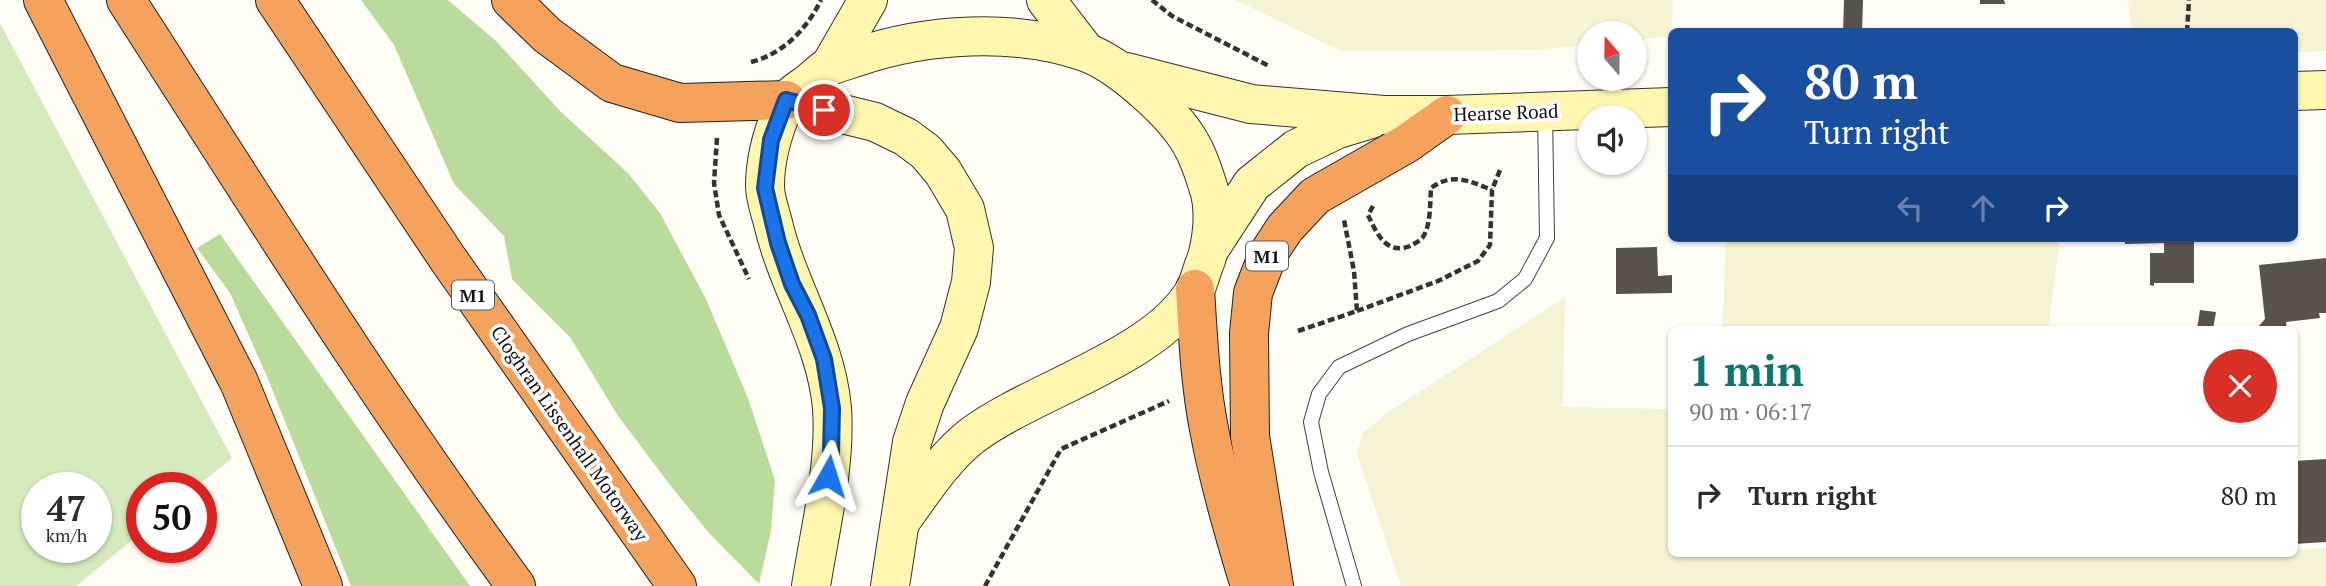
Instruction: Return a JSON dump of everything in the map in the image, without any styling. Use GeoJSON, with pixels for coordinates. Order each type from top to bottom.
{"type":"FeatureCollection","features":[{"type":"Feature","properties":{"kind":"highway"},"geometry":{"type":"LineString","coordinates":[[43,0],[239,382],[323,586]]}},
{"type":"Feature","properties":{"kind":"highway"},"geometry":{"type":"LineString","coordinates":[[126,0],[316,294],[473,528],[516,586]]}},
{"type":"Feature","properties":{"kind":"highway","name":"Cloghran Lissenhall Motorway"},"geometry":{"type":"LineString","coordinates":[[275,0],[448,259],[677,586]]}},
{"type":"Feature","properties":{"kind":"highway"},"geometry":{"type":"LineString","coordinates":[[511,0],[547,35],[612,83],[680,103],[786,100]]}},
{"type":"Feature","properties":{"kind":"highway","name":"M1"},"geometry":{"type":"LineString","coordinates":[[1274,586],[1250,436],[1249,333],[1253,293],[1268,254],[1285,228],[1315,196],[1406,144],[1447,115]]}},
{"type":"Feature","properties":{"kind":"highway"},"geometry":{"type":"LineString","coordinates":[[1195,289],[1208,427],[1223,495],[1250,586]]}},
{"type":"Feature","properties":{"kind":"main road"},"geometry":{"type":"LineString","coordinates":[[830,66],[868,0]]}},
{"type":"Feature","properties":{"kind":"main road"},"geometry":{"type":"LineString","coordinates":[[1046,0],[1086,52]]}},
{"type":"Feature","properties":{"kind":"main road"},"geometry":{"type":"LineString","coordinates":[[813,575],[831,454],[832,408],[824,359],[808,315],[792,284],[778,243],[765,188],[771,140],[786,100],[830,66],[882,49],[944,37],[1023,38],[1086,52],[1120,70],[1159,105],[1190,141],[1200,162],[1211,198],[1209,249],[1195,289],[1168,323],[1139,344],[1018,407],[971,437],[930,479],[901,522]]}},
{"type":"Feature","properties":{"kind":"main road","name":"Hearse Road"},"geometry":{"type":"LineString","coordinates":[[1120,70],[1251,104],[1384,115],[1668,107]]}},
{"type":"Feature","properties":{"kind":"main road"},"geometry":{"type":"LineString","coordinates":[[2298,91],[2326,90]]}},
{"type":"Feature","properties":{"kind":"main road"},"geometry":{"type":"LineString","coordinates":[[786,100],[875,121],[906,137],[926,152],[943,172],[965,209],[974,248],[971,282],[960,328],[925,403],[912,442],[890,586]]}},
{"type":"Feature","properties":{"kind":"main road","name":"Hearse Road"},"geometry":{"type":"LineString","coordinates":[[1209,249],[1252,184],[1296,149],[1338,129],[1384,115]]}},
{"type":"Feature","properties":{"kind":"lane"},"geometry":{"type":"LineString","coordinates":[[1354,586],[1321,472],[1311,422],[1319,394],[1339,367],[1408,334],[1498,301],[1525,279],[1547,238],[1545,111]]}},
{"type":"Feature","properties":{"kind":"path"},"geometry":{"type":"LineString","coordinates":[[1152,0],[1172,16],[1269,66]]}},
{"type":"Feature","properties":{"kind":"path"},"geometry":{"type":"LineString","coordinates":[[2187,28],[2189,0]]}},
{"type":"Feature","properties":{"kind":"path"},"geometry":{"type":"LineString","coordinates":[[1298,331],[1438,281],[1478,261],[1490,246],[1492,190],[1500,170]]}},
{"type":"Feature","properties":{"kind":"path"},"geometry":{"type":"LineString","coordinates":[[1376,200],[1368,215],[1375,232],[1390,247],[1402,249],[1413,245],[1423,236],[1431,188],[1442,180],[1458,178],[1492,190]]}},
{"type":"Feature","properties":{"kind":"path"},"geometry":{"type":"LineString","coordinates":[[1344,219],[1354,271],[1357,311]]}},
{"type":"Feature","properties":{"kind":"path"},"geometry":{"type":"LineString","coordinates":[[985,586],[1061,449],[1173,400]]}},
{"type":"Feature","properties":{"kind":"shaded area"},"geometry":{"type":"Polygon","coordinates":[[[1235,0],[1673,0],[1671,28],[1668,28],[1668,36],[1647,39],[1647,21],[1577,21],[1577,46],[1537,50],[1341,51],[1235,0]]]}},
{"type":"Feature","properties":{"kind":"shaded area"},"geometry":{"type":"Polygon","coordinates":[[[2128,0],[2326,0],[2326,51],[2298,52],[2298,28],[2132,28],[2128,0]]]}},
{"type":"Feature","properties":{"kind":"shaded area"},"geometry":{"type":"Polygon","coordinates":[[[1726,242],[2059,242],[2048,326],[1722,326],[1726,242]]]}},
{"type":"Feature","properties":{"kind":"shaded area"},"geometry":{"type":"Polygon","coordinates":[[[1565,297],[1563,407],[1668,409],[1668,557],[2298,557],[2298,550],[2326,548],[2326,586],[1401,586],[1357,454],[1363,433],[1387,413],[1565,297]]]}},
{"type":"Feature","properties":{"kind":"green space"},"geometry":{"type":"Polygon","coordinates":[[[361,0],[448,0],[496,41],[561,112],[628,173],[660,213],[706,299],[748,398],[775,480],[771,531],[759,584],[709,533],[670,485],[618,416],[570,337],[512,279],[504,236],[454,184],[394,45],[361,0]]]}},
{"type":"Feature","properties":{"kind":"green space"},"geometry":{"type":"Polygon","coordinates":[[[0,23],[232,458],[215,472],[126,472],[126,545],[112,557],[112,472],[21,472],[21,563],[104,563],[76,586],[0,586],[0,23]]]}},
{"type":"Feature","properties":{"kind":"green space"},"geometry":{"type":"Polygon","coordinates":[[[220,234],[470,586],[351,586],[268,379],[230,293],[197,248],[220,234]]]}},
{"type":"Feature","properties":{"kind":"building"},"geometry":{"type":"Polygon","coordinates":[[[1844,0],[1863,0],[1862,28],[1843,28],[1844,0]]]}},
{"type":"Feature","properties":{"kind":"building"},"geometry":{"type":"Polygon","coordinates":[[[1980,0],[2004,0],[2005,4],[1980,4],[1980,0]]]}},
{"type":"Feature","properties":{"kind":"building"},"geometry":{"type":"Polygon","coordinates":[[[2194,242],[2194,283],[2150,285],[2150,253],[2164,253],[2164,243],[2125,244],[2194,242]]]}},
{"type":"Feature","properties":{"kind":"building"},"geometry":{"type":"Polygon","coordinates":[[[1657,247],[1658,276],[1672,275],[1672,293],[1616,294],[1616,248],[1657,247]]]}},
{"type":"Feature","properties":{"kind":"building"},"geometry":{"type":"Polygon","coordinates":[[[2326,258],[2326,313],[2319,313],[2320,318],[2286,322],[2287,326],[2259,326],[2265,319],[2259,265],[2326,258]]]}},
{"type":"Feature","properties":{"kind":"building"},"geometry":{"type":"Polygon","coordinates":[[[2200,310],[2216,312],[2214,326],[2197,326],[2200,310]]]}},
{"type":"Feature","properties":{"kind":"building"},"geometry":{"type":"Polygon","coordinates":[[[2326,459],[2326,542],[2298,544],[2298,461],[2326,459]]]}},
{"type":"Feature","properties":{"kind":"route"},"geometry":{"type":"LineString","coordinates":[[824,110],[786,100],[771,140],[765,188],[778,243],[792,284],[808,315],[824,359],[832,408],[828,476]]}}]}
